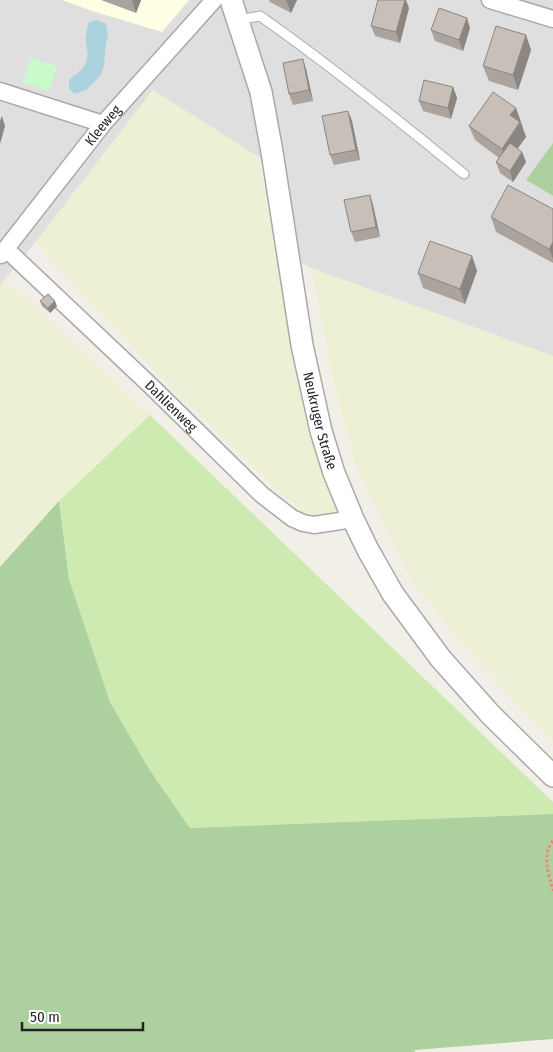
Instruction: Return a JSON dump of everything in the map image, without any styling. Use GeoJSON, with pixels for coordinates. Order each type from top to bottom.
{"type":"FeatureCollection","features":[{"type":"Feature","properties":{"kind":"street","name":"Kleeweg"},"geometry":{"type":"LineString","coordinates":[[3,252],[103,124],[214,0]]}},
{"type":"Feature","properties":{"kind":"street"},"geometry":{"type":"LineString","coordinates":[[490,0],[553,19]]}},
{"type":"Feature","properties":{"kind":"street","name":"Neukruger Straße"},"geometry":{"type":"LineString","coordinates":[[234,10],[261,92],[302,345],[321,431],[334,473],[368,550],[393,594],[441,659],[491,715],[553,776]]}},
{"type":"Feature","properties":{"kind":"street"},"geometry":{"type":"LineString","coordinates":[[0,91],[103,124]]}},
{"type":"Feature","properties":{"kind":"street","name":"Dahlienweg"},"geometry":{"type":"LineString","coordinates":[[3,252],[158,393],[261,494],[292,518],[314,525],[353,518]]}},
{"type":"Feature","properties":{"kind":"lane"},"geometry":{"type":"LineString","coordinates":[[234,10],[260,16],[289,36],[379,104],[464,174]]}},
{"type":"Feature","properties":{"kind":"path"},"geometry":{"type":"LineString","coordinates":[[553,841],[546,858],[553,891]]}},
{"type":"Feature","properties":{"kind":"shaded area"},"geometry":{"type":"Polygon","coordinates":[[[0,0],[553,0],[553,143],[526,180],[553,196],[553,356],[311,268],[277,250],[153,90],[35,243],[0,285],[0,0]]]}},
{"type":"Feature","properties":{"kind":"shaded area"},"geometry":{"type":"Polygon","coordinates":[[[62,0],[189,0],[162,32],[62,0]]]}},
{"type":"Feature","properties":{"kind":"shaded area"},"geometry":{"type":"Polygon","coordinates":[[[153,90],[264,160],[298,377],[338,512],[306,516],[175,393],[35,243],[153,90]]]}},
{"type":"Feature","properties":{"kind":"shaded area"},"geometry":{"type":"Polygon","coordinates":[[[311,268],[553,356],[553,742],[466,649],[409,576],[355,463],[330,369],[311,268]]]}},
{"type":"Feature","properties":{"kind":"shaded area"},"geometry":{"type":"Polygon","coordinates":[[[5,279],[150,415],[59,501],[0,567],[0,285],[5,279]]]}},
{"type":"Feature","properties":{"kind":"green space"},"geometry":{"type":"Polygon","coordinates":[[[30,58],[57,66],[49,91],[23,83],[30,58]]]}},
{"type":"Feature","properties":{"kind":"green space"},"geometry":{"type":"Polygon","coordinates":[[[553,143],[553,196],[526,180],[553,143]]]}},
{"type":"Feature","properties":{"kind":"green space"},"geometry":{"type":"Polygon","coordinates":[[[150,415],[553,802],[553,814],[190,828],[149,769],[110,702],[69,579],[59,501],[150,415]]]}},
{"type":"Feature","properties":{"kind":"green space"},"geometry":{"type":"Polygon","coordinates":[[[59,501],[69,579],[110,702],[149,769],[190,828],[553,814],[553,1039],[414,1050],[416,1052],[0,1052],[0,567],[59,501]]]}},
{"type":"Feature","properties":{"kind":"water"},"geometry":{"type":"Polygon","coordinates":[[[97,20],[106,24],[108,34],[104,67],[99,77],[86,90],[74,94],[69,88],[69,80],[85,65],[88,54],[86,34],[89,22],[97,20]]]}},
{"type":"Feature","properties":{"kind":"building"},"geometry":{"type":"Polygon","coordinates":[[[378,0],[405,0],[396,32],[371,26],[378,0]]]}},
{"type":"Feature","properties":{"kind":"building"},"geometry":{"type":"Polygon","coordinates":[[[439,8],[467,18],[459,40],[431,30],[439,8]]]}},
{"type":"Feature","properties":{"kind":"building"},"geometry":{"type":"Polygon","coordinates":[[[496,26],[526,35],[513,75],[483,66],[496,26]]]}},
{"type":"Feature","properties":{"kind":"building"},"geometry":{"type":"Polygon","coordinates":[[[303,59],[309,90],[289,94],[283,63],[303,59]]]}},
{"type":"Feature","properties":{"kind":"building"},"geometry":{"type":"Polygon","coordinates":[[[424,80],[453,87],[448,108],[419,101],[424,80]]]}},
{"type":"Feature","properties":{"kind":"building"},"geometry":{"type":"Polygon","coordinates":[[[493,92],[516,108],[510,115],[520,122],[502,149],[469,126],[493,92]]]}},
{"type":"Feature","properties":{"kind":"building"},"geometry":{"type":"Polygon","coordinates":[[[348,111],[356,150],[330,155],[322,116],[348,111]]]}},
{"type":"Feature","properties":{"kind":"building"},"geometry":{"type":"Polygon","coordinates":[[[510,143],[522,152],[510,171],[496,162],[510,143]]]}},
{"type":"Feature","properties":{"kind":"building"},"geometry":{"type":"Polygon","coordinates":[[[508,185],[553,209],[553,242],[549,249],[491,217],[508,185]]]}},
{"type":"Feature","properties":{"kind":"building"},"geometry":{"type":"Polygon","coordinates":[[[370,195],[376,227],[351,232],[344,200],[370,195]]]}},
{"type":"Feature","properties":{"kind":"building"},"geometry":{"type":"Polygon","coordinates":[[[430,241],[472,256],[460,289],[418,273],[430,241]]]}},
{"type":"Feature","properties":{"kind":"building"},"geometry":{"type":"Polygon","coordinates":[[[48,294],[55,301],[48,308],[40,301],[48,294]]]}}]}
